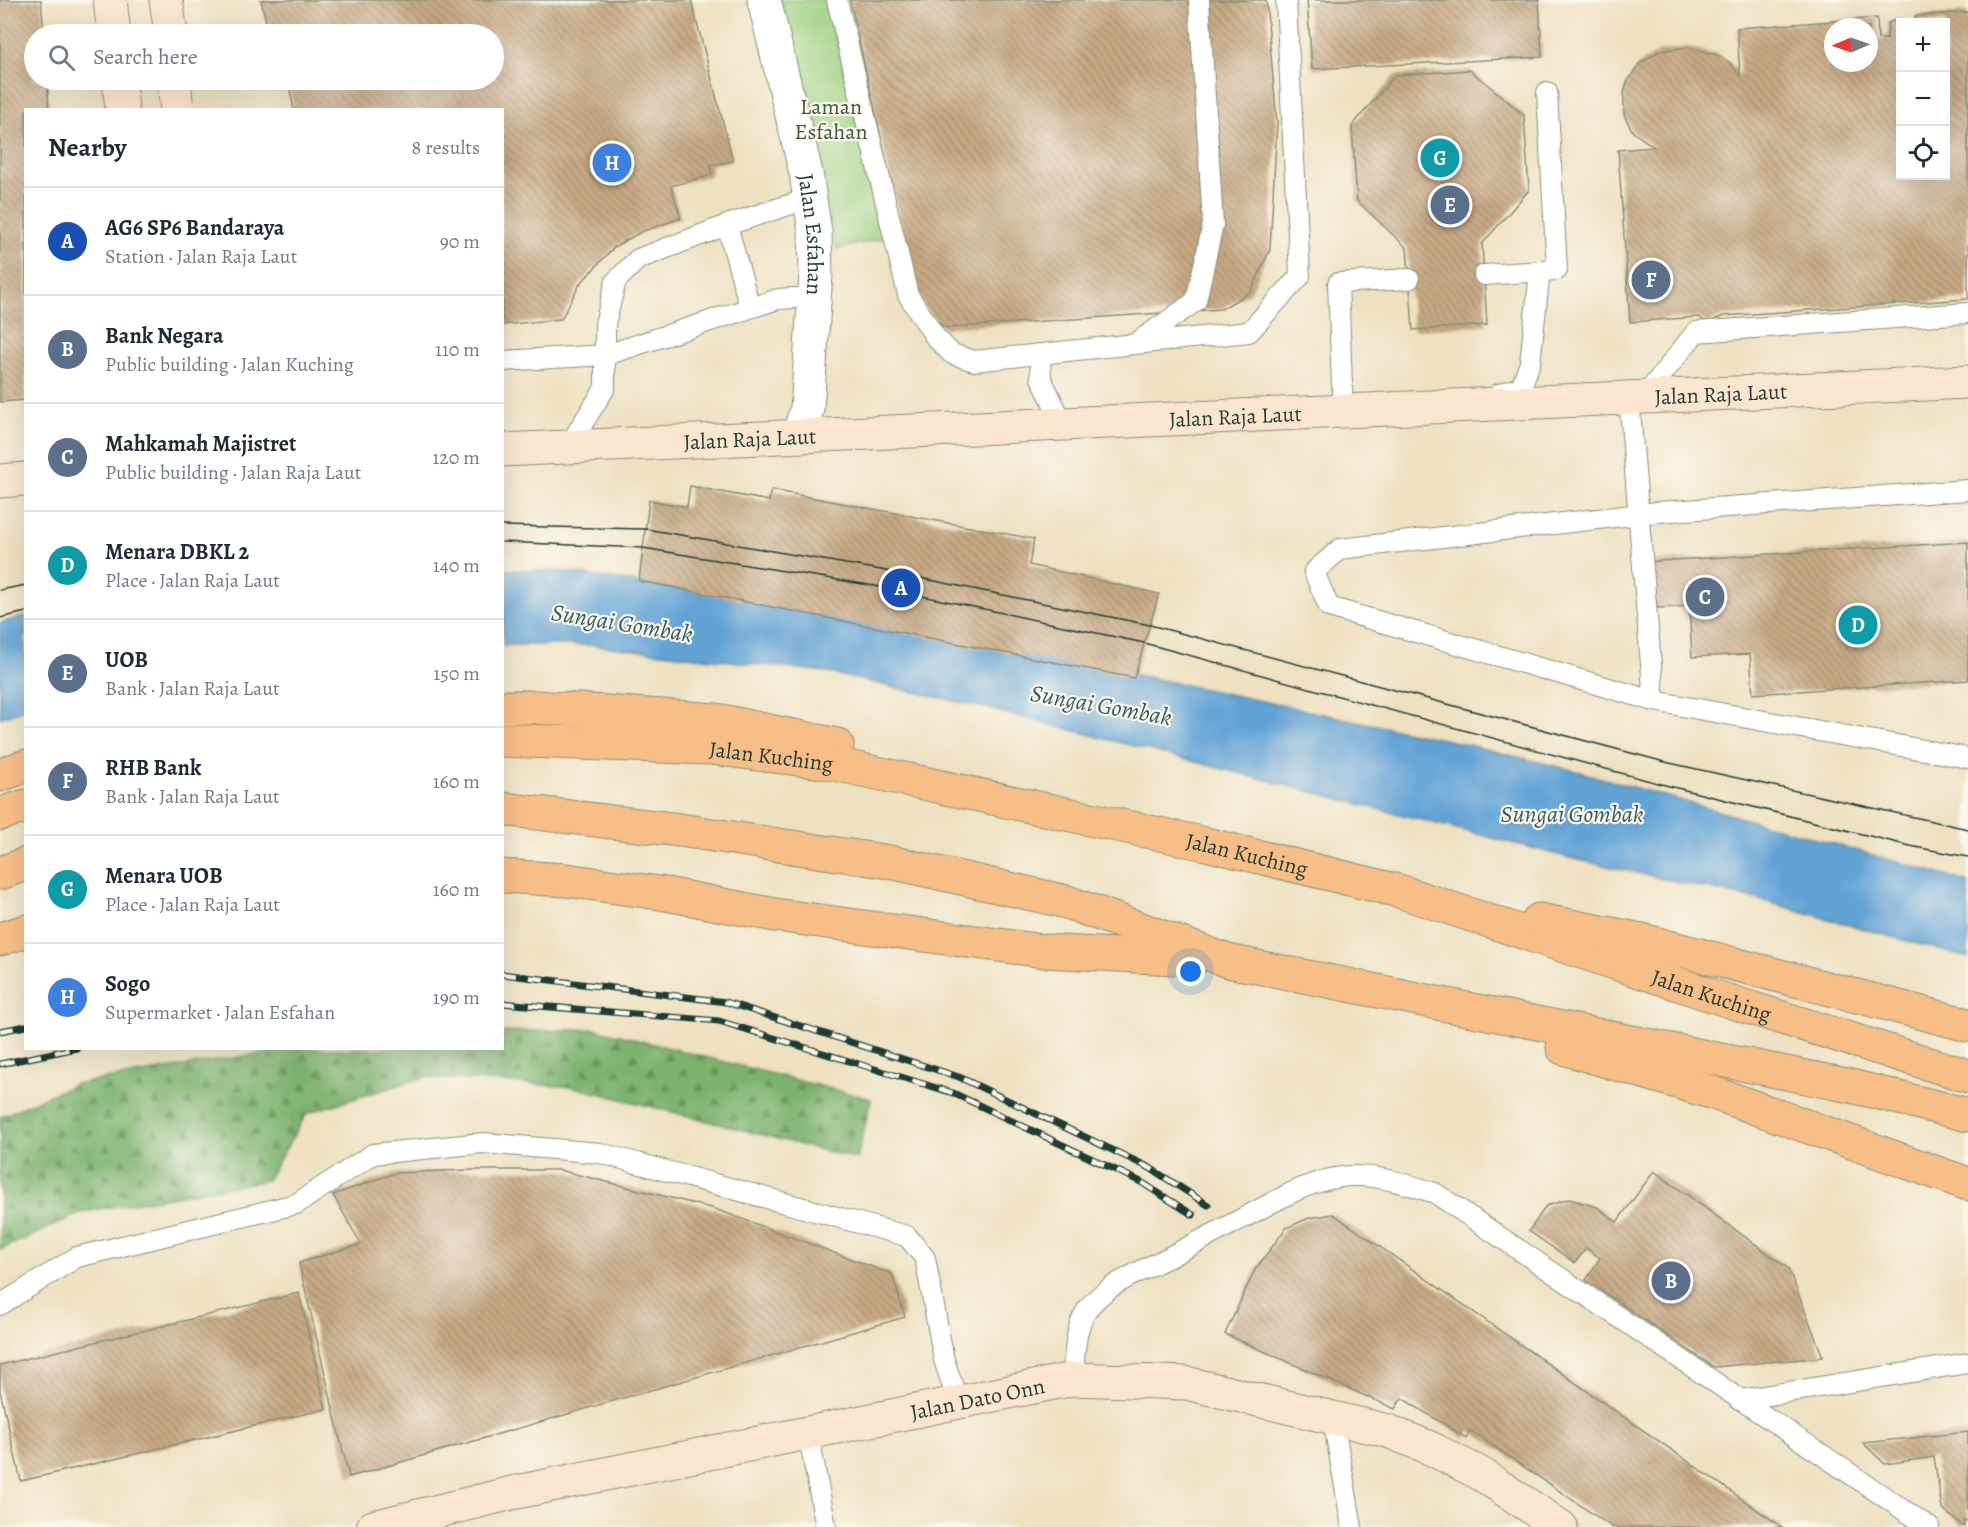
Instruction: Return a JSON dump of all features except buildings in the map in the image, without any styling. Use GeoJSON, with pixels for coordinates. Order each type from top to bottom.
{"type":"FeatureCollection","features":[{"type":"Feature","properties":{"kind":"highway"},"geometry":{"type":"LineString","coordinates":[[504,707],[536,706],[716,720],[827,741],[987,794]]}},
{"type":"Feature","properties":{"kind":"highway","name":"Jalan Kuching"},"geometry":{"type":"LineString","coordinates":[[504,740],[710,748],[830,763],[987,794],[1400,891],[1738,1004],[1854,1038],[1968,1076]]}},
{"type":"Feature","properties":{"kind":"highway"},"geometry":{"type":"LineString","coordinates":[[0,775],[24,767]]}},
{"type":"Feature","properties":{"kind":"highway"},"geometry":{"type":"LineString","coordinates":[[0,814],[24,807]]}},
{"type":"Feature","properties":{"kind":"highway"},"geometry":{"type":"LineString","coordinates":[[504,809],[680,830],[890,862],[1067,902],[1228,961]]}},
{"type":"Feature","properties":{"kind":"highway"},"geometry":{"type":"LineString","coordinates":[[0,873],[24,865]]}},
{"type":"Feature","properties":{"kind":"highway"},"geometry":{"type":"LineString","coordinates":[[504,876],[566,880],[666,894],[775,915],[1043,951],[1228,961],[1294,972],[1361,988],[1851,1086],[1968,1115]]}},
{"type":"Feature","properties":{"kind":"highway"},"geometry":{"type":"LineString","coordinates":[[1400,891],[1642,940],[1968,1025]]}},
{"type":"Feature","properties":{"kind":"highway"},"geometry":{"type":"LineString","coordinates":[[0,939],[24,932]]}},
{"type":"Feature","properties":{"kind":"highway"},"geometry":{"type":"LineString","coordinates":[[1361,988],[1718,1094],[1968,1184]]}},
{"type":"Feature","properties":{"kind":"main road"},"geometry":{"type":"LineString","coordinates":[[110,0],[113,24]]}},
{"type":"Feature","properties":{"kind":"main road"},"geometry":{"type":"LineString","coordinates":[[166,0],[170,24]]}},
{"type":"Feature","properties":{"kind":"main road"},"geometry":{"type":"LineString","coordinates":[[120,90],[122,108]]}},
{"type":"Feature","properties":{"kind":"main road"},"geometry":{"type":"LineString","coordinates":[[175,90],[177,108]]}},
{"type":"Feature","properties":{"kind":"main road","name":"Jalan Raja Laut"},"geometry":{"type":"LineString","coordinates":[[504,450],[1968,382]]}},
{"type":"Feature","properties":{"kind":"main road"},"geometry":{"type":"LineString","coordinates":[[0,481],[24,479]]}},
{"type":"Feature","properties":{"kind":"main road","name":"Jalan Dato Onn"},"geometry":{"type":"LineString","coordinates":[[373,1527],[512,1493],[1073,1379],[1186,1383],[1388,1431],[1430,1448],[1481,1474],[1561,1527]]}},
{"type":"Feature","properties":{"kind":"street","name":"Jalan Esfahan"},"geometry":{"type":"LineString","coordinates":[[764,0],[810,198],[815,232],[814,297],[807,409],[798,436]]}},
{"type":"Feature","properties":{"kind":"lane"},"geometry":{"type":"LineString","coordinates":[[837,0],[908,295],[922,321],[952,354],[974,361],[1249,333],[1300,276],[1286,0]]}},
{"type":"Feature","properties":{"kind":"lane"},"geometry":{"type":"LineString","coordinates":[[1132,346],[1196,301],[1213,224],[1199,0]]}},
{"type":"Feature","properties":{"kind":"lane"},"geometry":{"type":"LineString","coordinates":[[1484,274],[1557,270],[1547,92]]}},
{"type":"Feature","properties":{"kind":"lane"},"geometry":{"type":"LineString","coordinates":[[568,447],[605,387],[605,324],[616,281],[638,259],[727,225],[810,198]]}},
{"type":"Feature","properties":{"kind":"lane"},"geometry":{"type":"LineString","coordinates":[[727,225],[750,308]]}},
{"type":"Feature","properties":{"kind":"lane"},"geometry":{"type":"LineString","coordinates":[[1468,404],[1521,387],[1530,363],[1540,271]]}},
{"type":"Feature","properties":{"kind":"lane"},"geometry":{"type":"LineString","coordinates":[[1343,411],[1338,283],[1409,279]]}},
{"type":"Feature","properties":{"kind":"lane"},"geometry":{"type":"LineString","coordinates":[[504,361],[606,355],[778,299],[814,297]]}},
{"type":"Feature","properties":{"kind":"lane"},"geometry":{"type":"LineString","coordinates":[[1654,701],[1638,515],[1637,398],[1696,332],[1968,313]]}},
{"type":"Feature","properties":{"kind":"lane"},"geometry":{"type":"LineString","coordinates":[[1040,356],[1041,378],[1063,424]]}},
{"type":"Feature","properties":{"kind":"lane"},"geometry":{"type":"LineString","coordinates":[[1968,490],[1638,515],[1340,549],[1314,572],[1329,607],[1654,701],[1968,758]]}},
{"type":"Feature","properties":{"kind":"lane"},"geometry":{"type":"LineString","coordinates":[[0,1305],[77,1257],[296,1204],[374,1154],[483,1143],[600,1153],[908,1236],[925,1258],[944,1360],[958,1402]]}},
{"type":"Feature","properties":{"kind":"lane"},"geometry":{"type":"LineString","coordinates":[[1073,1379],[1079,1326],[1092,1303],[1112,1288],[1304,1186],[1348,1175],[1392,1179],[1435,1193],[1929,1527]]}},
{"type":"Feature","properties":{"kind":"lane"},"geometry":{"type":"LineString","coordinates":[[1739,1400],[1968,1364]]}},
{"type":"Feature","properties":{"kind":"lane"},"geometry":{"type":"LineString","coordinates":[[1333,1419],[1352,1527]]}},
{"type":"Feature","properties":{"kind":"lane"},"geometry":{"type":"LineString","coordinates":[[808,1432],[826,1527]]}},
{"type":"Feature","properties":{"kind":"green space","name":"Laman Esfahan"},"geometry":{"type":"Polygon","coordinates":[[[778,0],[827,0],[884,238],[837,249],[778,0]]]}},
{"type":"Feature","properties":{"kind":"green space"},"geometry":{"type":"Polygon","coordinates":[[[595,1029],[871,1099],[857,1159],[574,1087],[425,1077],[307,1113],[267,1180],[83,1212],[0,1250],[0,1117],[75,1084],[282,1050],[504,1050],[504,1032],[595,1029]]]}},
{"type":"Feature","properties":{"kind":"water","name":"Sungai Gombak"},"geometry":{"type":"Polygon","coordinates":[[[504,570],[560,571],[815,610],[971,640],[1452,741],[1580,772],[1968,882],[1968,958],[1764,901],[1570,858],[985,708],[825,672],[592,645],[504,645],[504,570]]]}},
{"type":"Feature","properties":{"kind":"water"},"geometry":{"type":"Polygon","coordinates":[[[24,616],[24,709],[0,718],[0,623],[24,616]]]}},
{"type":"Feature","properties":{"kind":"tram line"},"geometry":{"type":"LineString","coordinates":[[504,526],[646,529],[881,570],[1150,625],[1665,762],[1968,829]]}},
{"type":"Feature","properties":{"kind":"tram line"},"geometry":{"type":"LineString","coordinates":[[504,542],[643,548],[875,586],[1144,643],[1661,784],[1910,846],[1968,857]]}},
{"type":"Feature","properties":{"kind":"tram line"},"geometry":{"type":"LineString","coordinates":[[0,590],[24,585]]}},
{"type":"Feature","properties":{"kind":"tram line"},"geometry":{"type":"LineString","coordinates":[[0,618],[24,612]]}},
{"type":"Feature","properties":{"kind":"railway"},"geometry":{"type":"LineString","coordinates":[[504,974],[726,1002],[959,1077],[1150,1168],[1208,1205]]}},
{"type":"Feature","properties":{"kind":"railway"},"geometry":{"type":"LineString","coordinates":[[504,1003],[719,1021],[953,1093],[1141,1182],[1193,1215]]}},
{"type":"Feature","properties":{"kind":"railway"},"geometry":{"type":"LineString","coordinates":[[0,1031],[24,1026]]}},
{"type":"Feature","properties":{"kind":"railway"},"geometry":{"type":"LineString","coordinates":[[0,1064],[67,1050]]}},
{"type":"Feature","properties":{"kind":"place","name":"Menara UOB"},"geometry":{"type":"Point","coordinates":[1440,158]}},
{"type":"Feature","properties":{"kind":"place","name":"Sogo"},"geometry":{"type":"Point","coordinates":[612,163]}},
{"type":"Feature","properties":{"kind":"place","name":"UOB"},"geometry":{"type":"Point","coordinates":[1450,205]}},
{"type":"Feature","properties":{"kind":"place","name":"RHB Bank"},"geometry":{"type":"Point","coordinates":[1651,280]}},
{"type":"Feature","properties":{"kind":"place","name":"AG6 SP6 Bandaraya"},"geometry":{"type":"Point","coordinates":[901,588]}},
{"type":"Feature","properties":{"kind":"place","name":"Mahkamah Majistret"},"geometry":{"type":"Point","coordinates":[1705,597]}},
{"type":"Feature","properties":{"kind":"place","name":"Menara DBKL 2"},"geometry":{"type":"Point","coordinates":[1858,625]}},
{"type":"Feature","properties":{"kind":"place","name":"Bank Negara"},"geometry":{"type":"Point","coordinates":[1671,1281]}}]}
